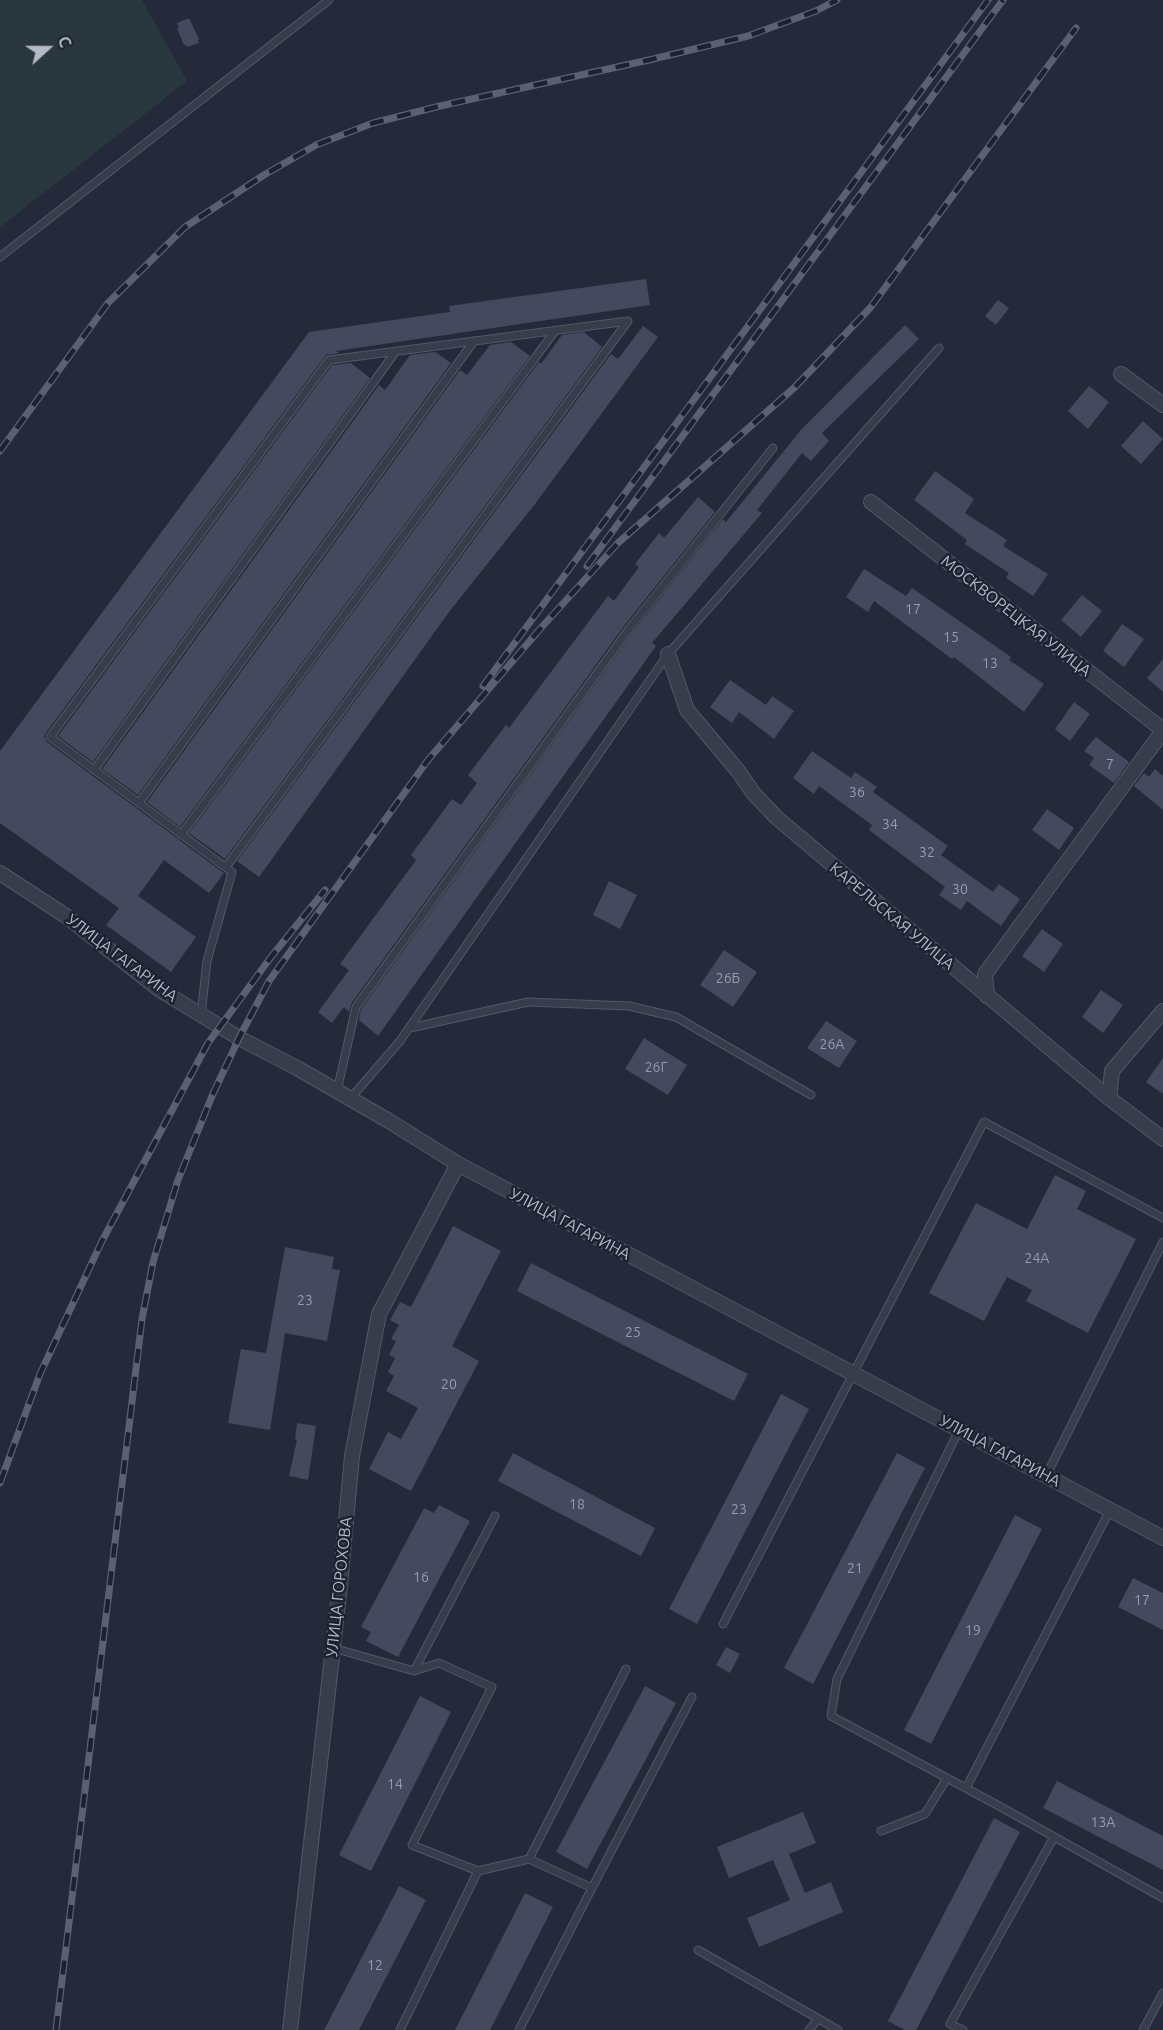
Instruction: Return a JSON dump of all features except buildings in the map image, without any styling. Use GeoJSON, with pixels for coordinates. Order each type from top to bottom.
{"type":"FeatureCollection","features":[{"type":"Feature","properties":{"kind":"street"},"geometry":{"type":"LineString","coordinates":[[1121,374],[1163,405]]}},
{"type":"Feature","properties":{"kind":"street","name":"МОСКВОРЕЦКАЯ УЛИЦА"},"geometry":{"type":"LineString","coordinates":[[871,502],[1163,730]]}},
{"type":"Feature","properties":{"kind":"street","name":"КАРЕЛЬСКАЯ УЛИЦА"},"geometry":{"type":"LineString","coordinates":[[668,654],[687,710],[738,771],[754,794],[777,818],[1109,1098],[1163,1139]]}},
{"type":"Feature","properties":{"kind":"street"},"geometry":{"type":"LineString","coordinates":[[987,996],[985,974],[1163,730]]}},
{"type":"Feature","properties":{"kind":"street","name":"УЛИЦА ГАГАРИНА"},"geometry":{"type":"LineString","coordinates":[[0,873],[66,916],[160,990],[239,1038],[337,1091],[458,1164],[1163,1538]]}},
{"type":"Feature","properties":{"kind":"street"},"geometry":{"type":"LineString","coordinates":[[1109,1098],[1112,1071],[1163,1011]]}},
{"type":"Feature","properties":{"kind":"street","name":"УЛИЦА ГОРОХОВА"},"geometry":{"type":"LineString","coordinates":[[290,2030],[333,1648],[352,1455],[379,1314],[458,1164]]}},
{"type":"Feature","properties":{"kind":"lane"},"geometry":{"type":"LineString","coordinates":[[0,257],[329,0]]}},
{"type":"Feature","properties":{"kind":"lane"},"geometry":{"type":"LineString","coordinates":[[201,1015],[207,961],[232,872],[50,737],[328,360],[628,321],[226,867]]}},
{"type":"Feature","properties":{"kind":"lane"},"geometry":{"type":"LineString","coordinates":[[182,835],[555,331]]}},
{"type":"Feature","properties":{"kind":"lane"},"geometry":{"type":"LineString","coordinates":[[139,803],[474,341]]}},
{"type":"Feature","properties":{"kind":"lane"},"geometry":{"type":"LineString","coordinates":[[350,1099],[410,1028],[668,654],[939,348]]}},
{"type":"Feature","properties":{"kind":"lane"},"geometry":{"type":"LineString","coordinates":[[94,770],[396,351]]}},
{"type":"Feature","properties":{"kind":"lane"},"geometry":{"type":"LineString","coordinates":[[337,1091],[356,1007],[629,629],[773,448]]}},
{"type":"Feature","properties":{"kind":"lane"},"geometry":{"type":"LineString","coordinates":[[410,1028],[528,1002],[629,1006],[676,1017],[811,1095]]}},
{"type":"Feature","properties":{"kind":"lane"},"geometry":{"type":"LineString","coordinates":[[723,1624],[984,1122],[1163,1218]]}},
{"type":"Feature","properties":{"kind":"lane"},"geometry":{"type":"LineString","coordinates":[[1046,1476],[1163,1242]]}},
{"type":"Feature","properties":{"kind":"lane"},"geometry":{"type":"LineString","coordinates":[[959,1430],[837,1679],[831,1716],[1163,1898]]}},
{"type":"Feature","properties":{"kind":"lane"},"geometry":{"type":"LineString","coordinates":[[966,1788],[1110,1510]]}},
{"type":"Feature","properties":{"kind":"lane"},"geometry":{"type":"LineString","coordinates":[[414,1671],[495,1515]]}},
{"type":"Feature","properties":{"kind":"lane"},"geometry":{"type":"LineString","coordinates":[[333,1648],[414,1671],[439,1663],[492,1687],[412,1845],[478,1871],[529,1859],[592,1888]]}},
{"type":"Feature","properties":{"kind":"lane"},"geometry":{"type":"LineString","coordinates":[[529,1859],[626,1669]]}},
{"type":"Feature","properties":{"kind":"lane"},"geometry":{"type":"LineString","coordinates":[[519,2030],[692,1697]]}},
{"type":"Feature","properties":{"kind":"lane"},"geometry":{"type":"LineString","coordinates":[[881,1831],[925,1814],[947,1778]]}},
{"type":"Feature","properties":{"kind":"lane"},"geometry":{"type":"LineString","coordinates":[[963,2030],[950,2024],[1054,1837]]}},
{"type":"Feature","properties":{"kind":"lane"},"geometry":{"type":"LineString","coordinates":[[400,2030],[478,1871]]}},
{"type":"Feature","properties":{"kind":"lane"},"geometry":{"type":"LineString","coordinates":[[698,1950],[837,2030]]}},
{"type":"Feature","properties":{"kind":"lane"},"geometry":{"type":"LineString","coordinates":[[1143,2030],[1163,1993]]}},
{"type":"Feature","properties":{"kind":"lane"},"geometry":{"type":"LineString","coordinates":[[809,2030],[818,2019]]}},
{"type":"Feature","properties":{"kind":"shaded area"},"geometry":{"type":"Polygon","coordinates":[[[0,0],[142,0],[187,81],[0,227],[0,0]]]}},
{"type":"Feature","properties":{"kind":"railway"},"geometry":{"type":"LineString","coordinates":[[0,451],[108,303],[185,227],[264,175],[316,145],[373,123],[440,106],[748,36],[816,11],[837,0]]}},
{"type":"Feature","properties":{"kind":"railway"},"geometry":{"type":"LineString","coordinates":[[483,686],[988,0]]}},
{"type":"Feature","properties":{"kind":"railway"},"geometry":{"type":"LineString","coordinates":[[587,566],[1003,0]]}},
{"type":"Feature","properties":{"kind":"railway"},"geometry":{"type":"LineString","coordinates":[[56,2030],[142,1319],[153,1262],[178,1180],[212,1096],[239,1038],[269,981],[428,760],[540,629],[618,543],[795,387],[870,308],[1076,28]]}},
{"type":"Feature","properties":{"kind":"railway"},"geometry":{"type":"LineString","coordinates":[[0,1483],[40,1374],[102,1241],[208,1043],[271,957],[325,890]]}}]}
